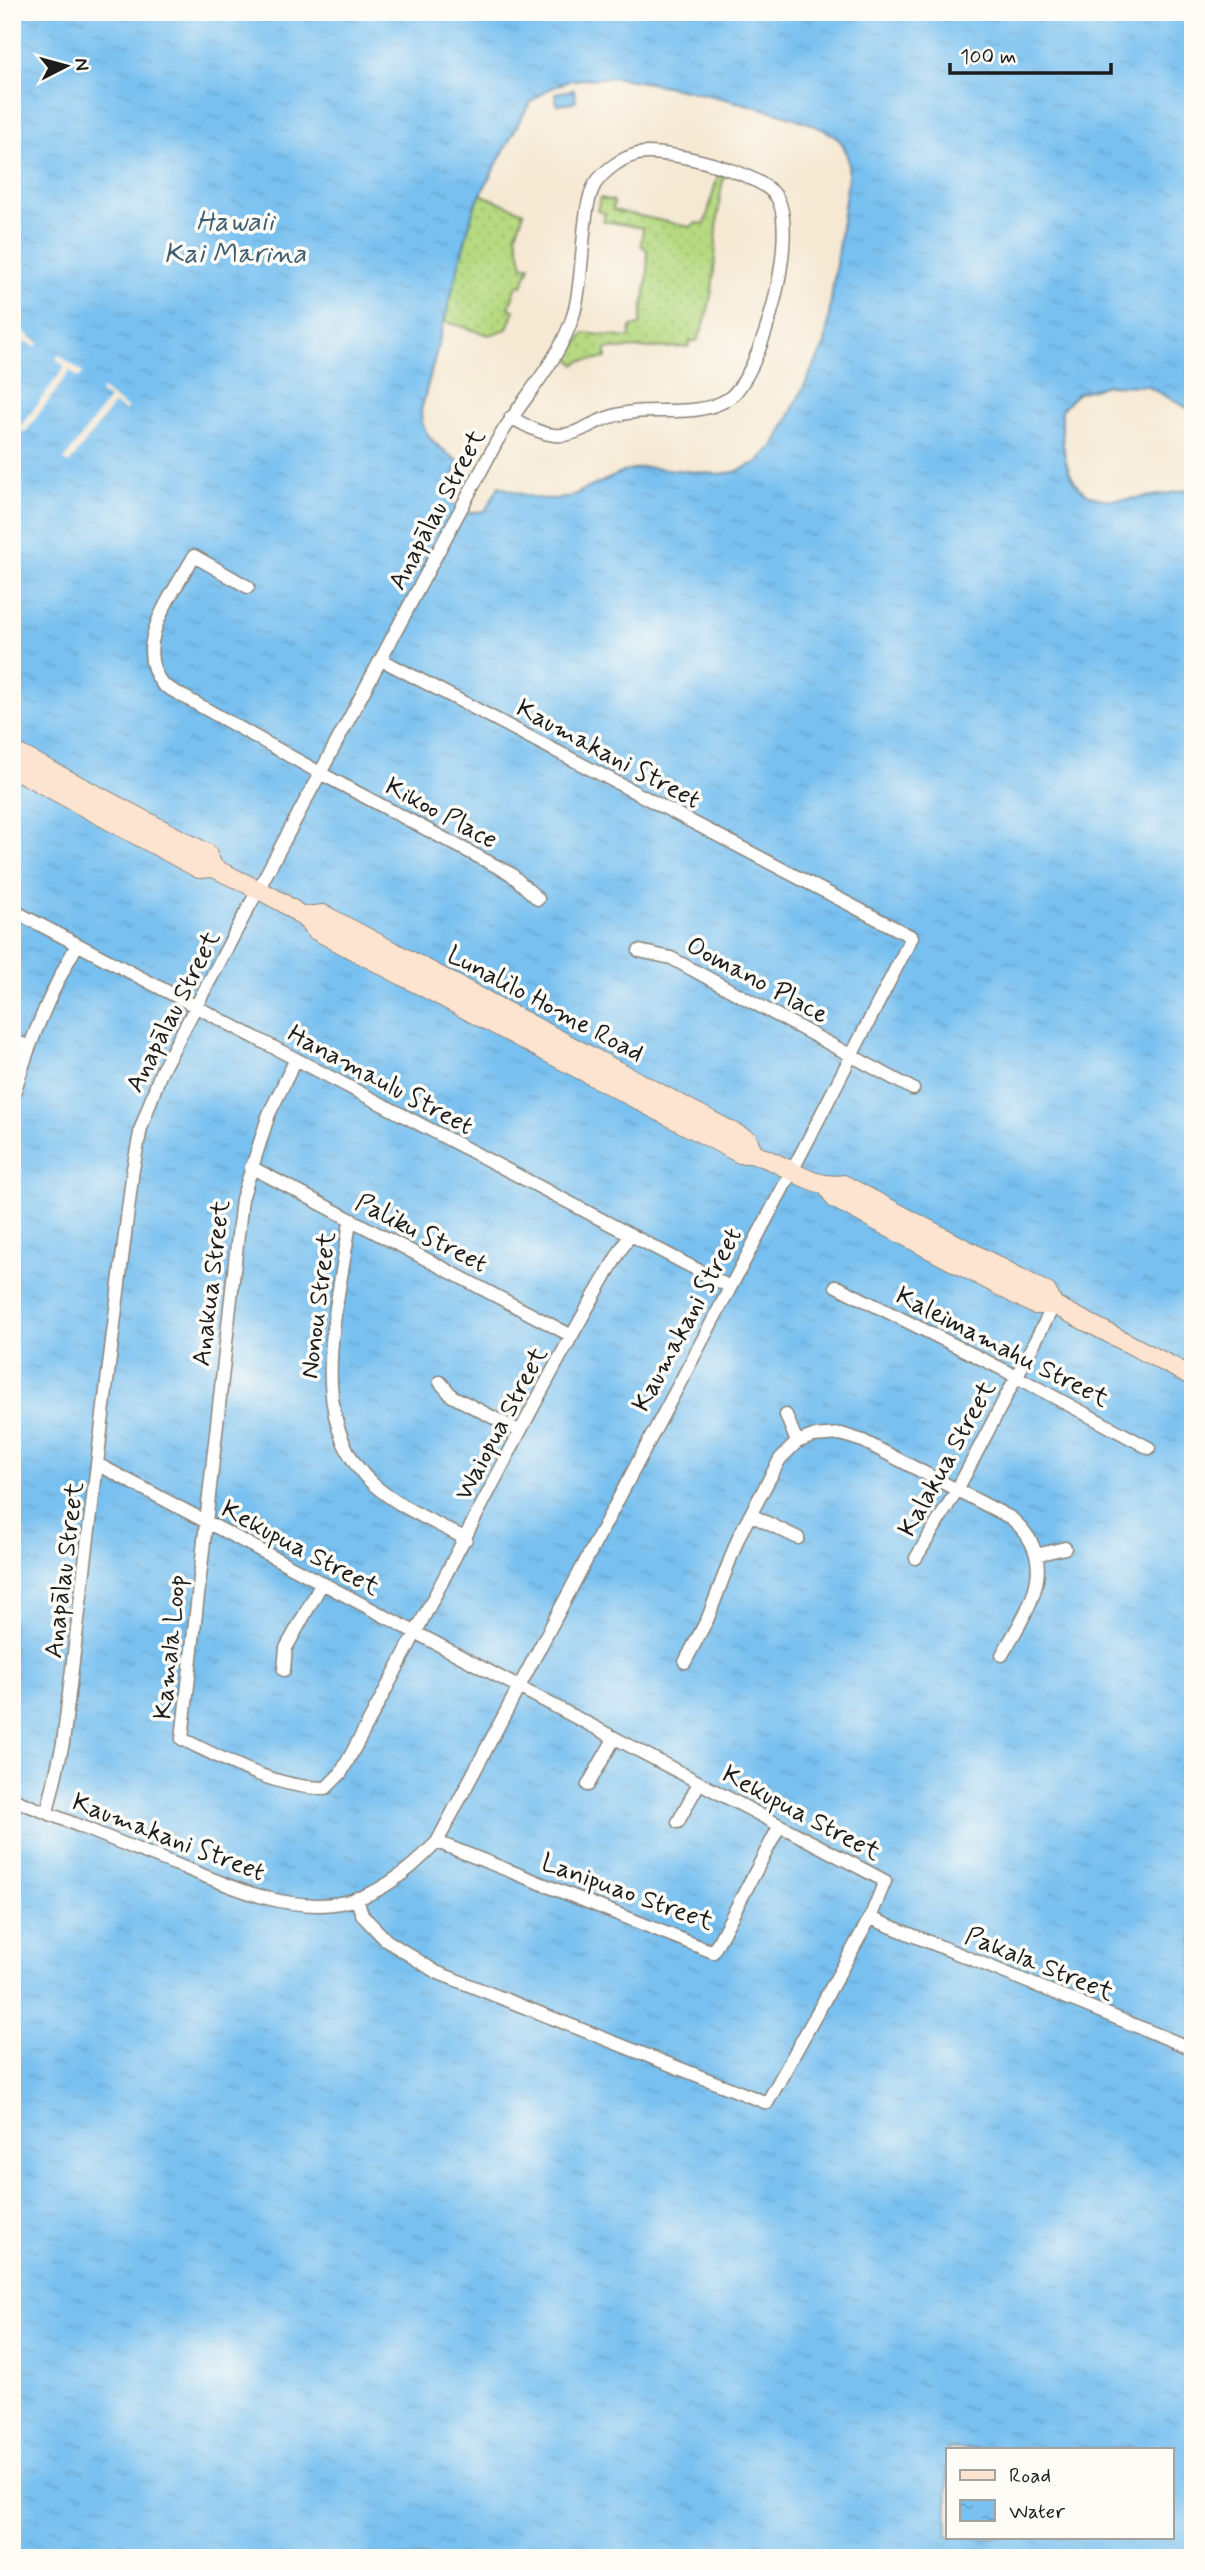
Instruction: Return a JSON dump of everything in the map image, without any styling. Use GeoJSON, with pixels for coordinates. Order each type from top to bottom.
{"type":"FeatureCollection","features":[{"type":"Feature","properties":{"kind":"main road","name":"Lunalilo Home Road"},"geometry":{"type":"LineString","coordinates":[[12,757],[21,755],[207,853],[214,868]]}},
{"type":"Feature","properties":{"kind":"main road","name":"Lunalilo Home Road"},"geometry":{"type":"LineString","coordinates":[[12,768],[199,869],[214,868],[306,916],[323,914],[748,1140],[754,1153],[791,1173],[827,1187],[835,1199],[1035,1306],[1054,1305],[1193,1377]]}},
{"type":"Feature","properties":{"kind":"street","name":"Anapālau Street"},"geometry":{"type":"LineString","coordinates":[[47,1813],[63,1744],[141,1128],[161,1072],[511,417],[567,334],[582,281],[591,194],[608,170],[637,154],[658,152],[750,177],[772,190],[780,203],[785,221],[772,311],[759,353],[736,392],[711,406],[623,413],[582,432],[559,437],[544,435],[511,417]]}},
{"type":"Feature","properties":{"kind":"street","name":"Kikoo Place"},"geometry":{"type":"LineString","coordinates":[[248,587],[194,556],[152,635],[150,653],[154,670],[169,692],[511,874],[538,899]]}},
{"type":"Feature","properties":{"kind":"street","name":"Kaumakani Street"},"geometry":{"type":"LineString","coordinates":[[12,1799],[259,1897],[334,1904],[356,1898],[402,1876],[437,1842],[728,1286],[853,1055],[912,937],[382,660]]}},
{"type":"Feature","properties":{"kind":"street","name":"Hanamaulu Street"},"geometry":{"type":"LineString","coordinates":[[12,910],[728,1286]]}},
{"type":"Feature","properties":{"kind":"street"},"geometry":{"type":"LineString","coordinates":[[12,1100],[29,1046],[50,995],[77,945]]}},
{"type":"Feature","properties":{"kind":"street","name":"Oomano Place"},"geometry":{"type":"LineString","coordinates":[[639,951],[671,958],[913,1089]]}},
{"type":"Feature","properties":{"kind":"street"},"geometry":{"type":"LineString","coordinates":[[12,1041],[29,1046]]}},
{"type":"Feature","properties":{"kind":"street","name":"Anakua Street"},"geometry":{"type":"LineString","coordinates":[[204,1522],[242,1199],[269,1114],[296,1059]]}},
{"type":"Feature","properties":{"kind":"street","name":"Paliku Street"},"geometry":{"type":"LineString","coordinates":[[251,1167],[572,1336]]}},
{"type":"Feature","properties":{"kind":"street","name":"Nonou Street"},"geometry":{"type":"LineString","coordinates":[[350,1221],[330,1373],[331,1406],[336,1428],[351,1458],[372,1483],[399,1502],[466,1539]]}},
{"type":"Feature","properties":{"kind":"street","name":"Waiopua Street"},"geometry":{"type":"LineString","coordinates":[[417,1635],[519,1431],[629,1236]]}},
{"type":"Feature","properties":{"kind":"street","name":"Kaleimamahu Street"},"geometry":{"type":"LineString","coordinates":[[836,1286],[1018,1377],[1149,1448]]}},
{"type":"Feature","properties":{"kind":"street","name":"Kalakua Street"},"geometry":{"type":"LineString","coordinates":[[916,1558],[957,1490],[1054,1305]]}},
{"type":"Feature","properties":{"kind":"street"},"geometry":{"type":"LineString","coordinates":[[440,1382],[452,1396],[519,1431]]}},
{"type":"Feature","properties":{"kind":"street"},"geometry":{"type":"LineString","coordinates":[[786,1415],[797,1442]]}},
{"type":"Feature","properties":{"kind":"street"},"geometry":{"type":"LineString","coordinates":[[685,1662],[708,1618],[731,1554],[780,1459],[797,1442],[824,1433],[853,1437],[1019,1525],[1036,1555],[1036,1591],[1002,1656]]}},
{"type":"Feature","properties":{"kind":"street","name":"Kekupua Street"},"geometry":{"type":"LineString","coordinates":[[99,1465],[321,1585],[886,1881],[870,1918],[767,2103],[436,1972],[386,1940],[363,1916],[356,1898]]}},
{"type":"Feature","properties":{"kind":"street"},"geometry":{"type":"LineString","coordinates":[[751,1515],[798,1538]]}},
{"type":"Feature","properties":{"kind":"street","name":"Kamala Loop"},"geometry":{"type":"LineString","coordinates":[[204,1522],[182,1740],[230,1762],[304,1788],[326,1788],[341,1773],[417,1635]]}},
{"type":"Feature","properties":{"kind":"street"},"geometry":{"type":"LineString","coordinates":[[1036,1555],[1065,1548]]}},
{"type":"Feature","properties":{"kind":"street"},"geometry":{"type":"LineString","coordinates":[[284,1671],[286,1648],[321,1585]]}},
{"type":"Feature","properties":{"kind":"street"},"geometry":{"type":"LineString","coordinates":[[588,1784],[614,1739]]}},
{"type":"Feature","properties":{"kind":"street"},"geometry":{"type":"LineString","coordinates":[[678,1822],[699,1783]]}},
{"type":"Feature","properties":{"kind":"street","name":"Lanipuao Street"},"geometry":{"type":"LineString","coordinates":[[437,1842],[713,1952],[779,1827]]}},
{"type":"Feature","properties":{"kind":"street","name":"Pakala Street"},"geometry":{"type":"LineString","coordinates":[[870,1918],[1193,2049]]}},
{"type":"Feature","properties":{"kind":"green space"},"geometry":{"type":"Polygon","coordinates":[[[718,174],[724,176],[713,281],[705,321],[697,341],[690,341],[688,347],[606,349],[606,358],[581,361],[575,365],[569,357],[584,333],[630,338],[631,327],[640,325],[648,274],[647,250],[641,245],[643,228],[603,221],[605,213],[597,211],[600,198],[614,201],[613,210],[690,227],[696,223],[705,224],[718,174]]]}},
{"type":"Feature","properties":{"kind":"green space"},"geometry":{"type":"Polygon","coordinates":[[[480,194],[524,212],[516,234],[523,266],[530,266],[522,286],[517,285],[509,308],[514,310],[507,329],[489,335],[443,321],[469,220],[480,194]]]}},
{"type":"Feature","properties":{"kind":"water","name":"Hawaii Kai Marina"},"geometry":{"type":"Polygon","coordinates":[[[12,12],[1193,12],[1193,411],[1147,386],[1108,385],[1078,393],[1062,409],[1063,445],[1069,471],[1079,488],[1094,497],[1113,500],[1193,489],[1193,2558],[12,2558],[12,12]],[[612,77],[571,80],[547,90],[530,103],[474,207],[421,411],[428,435],[459,462],[446,494],[451,503],[468,513],[485,511],[499,486],[532,497],[558,499],[567,498],[623,472],[644,467],[717,474],[735,472],[756,463],[775,445],[825,344],[848,177],[847,154],[843,145],[825,130],[800,120],[733,101],[612,77]]]}},
{"type":"Feature","properties":{"kind":"water"},"geometry":{"type":"Polygon","coordinates":[[[574,90],[576,102],[557,105],[555,93],[574,90]]]}},
{"type":"Feature","properties":{"kind":"pier"},"geometry":{"type":"Polygon","coordinates":[[[15,325],[39,343],[35,347],[26,341],[12,359],[12,348],[21,336],[12,329],[15,325]]]}},
{"type":"Feature","properties":{"kind":"pier"},"geometry":{"type":"Polygon","coordinates":[[[59,355],[83,373],[79,378],[70,371],[25,433],[19,429],[65,367],[56,359],[59,355]]]}},
{"type":"Feature","properties":{"kind":"pier"},"geometry":{"type":"Polygon","coordinates":[[[102,389],[127,408],[125,411],[114,404],[69,464],[64,460],[109,399],[100,392],[102,389]]]}}]}
